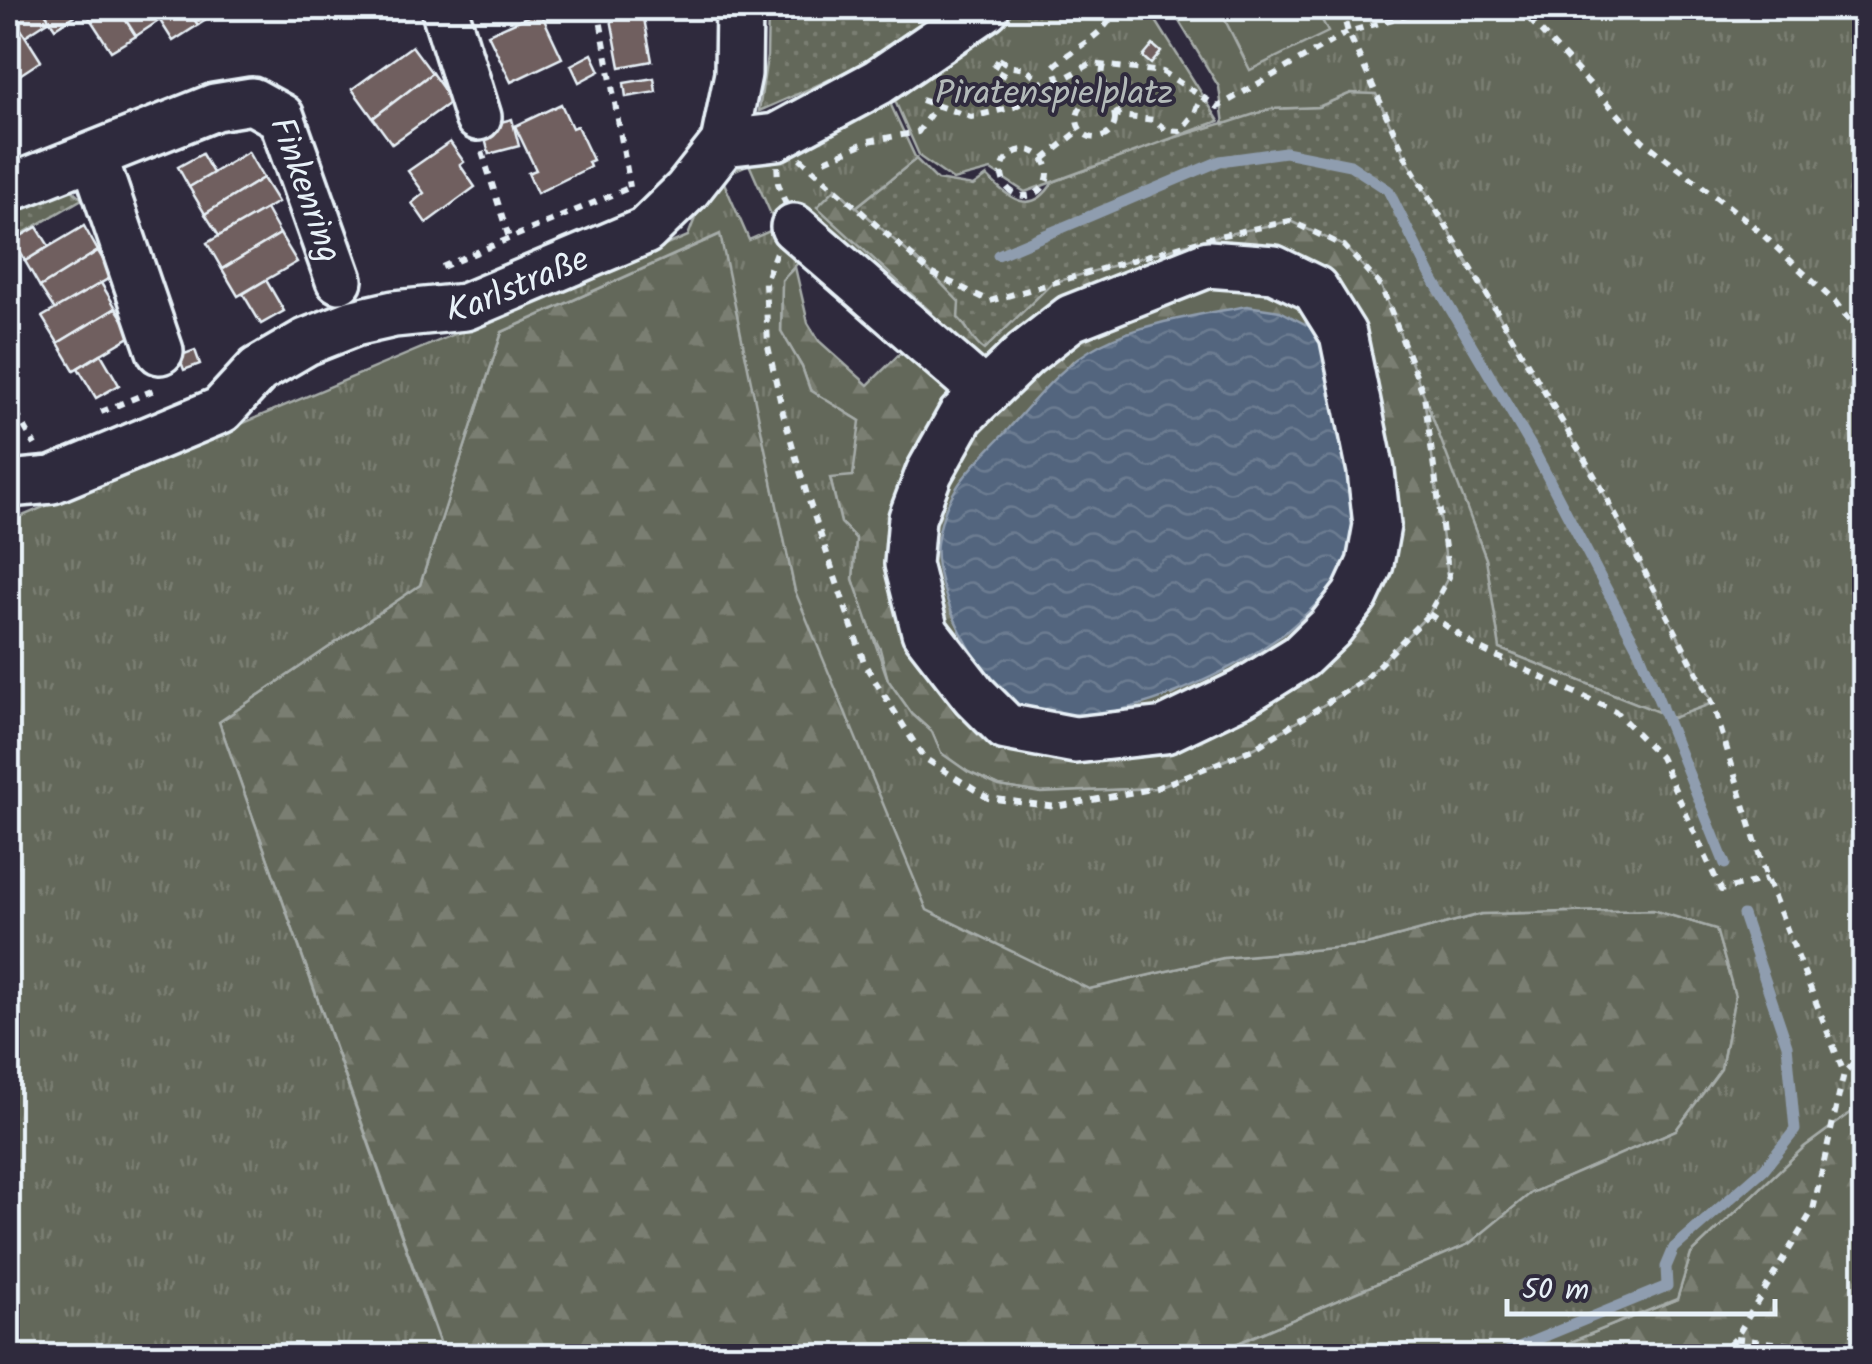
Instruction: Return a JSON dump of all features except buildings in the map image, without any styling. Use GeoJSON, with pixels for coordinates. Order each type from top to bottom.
{"type":"FeatureCollection","features":[{"type":"Feature","properties":{"kind":"street"},"geometry":{"type":"LineString","coordinates":[[444,8],[478,117]]}},
{"type":"Feature","properties":{"kind":"street"},"geometry":{"type":"LineString","coordinates":[[739,8],[738,74],[724,143],[776,138],[878,82],[986,8]]}},
{"type":"Feature","properties":{"kind":"street","name":"Finkenring"},"geometry":{"type":"LineString","coordinates":[[8,189],[214,107],[252,101],[281,117],[339,280]]}},
{"type":"Feature","properties":{"kind":"street","name":"Karlstraße"},"geometry":{"type":"LineString","coordinates":[[8,484],[52,480],[220,410],[258,370],[306,342],[354,323],[464,306],[645,231],[687,190],[724,143]]}},
{"type":"Feature","properties":{"kind":"street"},"geometry":{"type":"LineString","coordinates":[[94,157],[160,351]]}},
{"type":"Feature","properties":{"kind":"street"},"geometry":{"type":"LineString","coordinates":[[794,227],[985,394]]}},
{"type":"Feature","properties":{"kind":"street"},"geometry":{"type":"LineString","coordinates":[[1208,264],[1274,269],[1315,289],[1342,334],[1371,472],[1377,525],[1370,564],[1355,596],[1330,628],[1300,656],[1242,693],[1165,730],[1075,740],[1006,728],[974,695],[925,632],[908,564],[912,518],[929,473],[961,416],[985,394],[1071,318],[1149,284],[1208,264]]}},
{"type":"Feature","properties":{"kind":"path"},"geometry":{"type":"LineString","coordinates":[[598,8],[630,187]]}},
{"type":"Feature","properties":{"kind":"path"},"geometry":{"type":"LineString","coordinates":[[1059,82],[1054,66],[1090,42],[1112,19],[1116,8]]}},
{"type":"Feature","properties":{"kind":"path"},"geometry":{"type":"LineString","coordinates":[[1341,8],[1348,32],[1408,162],[1601,488],[1713,704],[1767,879],[1844,1073]]}},
{"type":"Feature","properties":{"kind":"path"},"geometry":{"type":"LineString","coordinates":[[878,82],[970,117],[1014,107],[1090,64],[1163,72],[1218,107],[1348,32],[1431,8]]}},
{"type":"Feature","properties":{"kind":"path"},"geometry":{"type":"LineString","coordinates":[[1519,8],[1643,141],[1749,222],[1836,303],[1864,341]]}},
{"type":"Feature","properties":{"kind":"path"},"geometry":{"type":"LineString","coordinates":[[999,60],[1035,74],[1041,82],[1034,93],[1014,86],[993,69],[999,60]]}},
{"type":"Feature","properties":{"kind":"path"},"geometry":{"type":"LineString","coordinates":[[1104,66],[1100,75],[1110,104],[1116,118],[1106,136],[1088,138],[1080,130],[1078,113],[1084,104],[1097,100],[1110,104],[1120,116],[1154,120],[1166,130],[1180,131],[1195,113],[1201,96]]}},
{"type":"Feature","properties":{"kind":"path"},"geometry":{"type":"LineString","coordinates":[[810,166],[870,141],[918,132],[936,106]]}},
{"type":"Feature","properties":{"kind":"path"},"geometry":{"type":"LineString","coordinates":[[478,117],[474,127],[510,238]]}},
{"type":"Feature","properties":{"kind":"path"},"geometry":{"type":"LineString","coordinates":[[1044,159],[1080,130]]}},
{"type":"Feature","properties":{"kind":"path"},"geometry":{"type":"LineString","coordinates":[[776,138],[931,272],[990,300],[1210,238],[1290,222],[1344,246],[1382,286],[1424,395],[1448,577],[1429,614],[1349,688],[1254,748],[1156,788],[1056,807],[988,798],[924,758],[865,666],[782,413],[768,346],[765,282],[780,241],[794,227],[778,183],[776,138]]}},
{"type":"Feature","properties":{"kind":"path"},"geometry":{"type":"LineString","coordinates":[[1026,149],[1044,159],[1048,181],[1041,191],[1027,197],[1006,189],[1001,170],[1006,158],[1026,149]]}},
{"type":"Feature","properties":{"kind":"path"},"geometry":{"type":"LineString","coordinates":[[438,269],[646,180]]}},
{"type":"Feature","properties":{"kind":"path"},"geometry":{"type":"LineString","coordinates":[[8,399],[36,446]]}},
{"type":"Feature","properties":{"kind":"path"},"geometry":{"type":"LineString","coordinates":[[1429,614],[1478,648],[1615,711],[1660,757],[1720,890],[1767,879]]}},
{"type":"Feature","properties":{"kind":"path"},"geometry":{"type":"LineString","coordinates":[[1718,1356],[1735,1339],[1814,1210],[1844,1073],[1864,1052]]}},
{"type":"Feature","properties":{"kind":"path"},"geometry":{"type":"LineString","coordinates":[[1735,1339],[1864,1352]]}},
{"type":"Feature","properties":{"kind":"green space"},"geometry":{"type":"Polygon","coordinates":[[[768,8],[952,8],[859,65],[759,111],[767,57],[768,8]]]}},
{"type":"Feature","properties":{"kind":"green space","name":"Piratenspielplatz"},"geometry":{"type":"Polygon","coordinates":[[[986,8],[1148,8],[1219,121],[1025,192],[991,170],[953,180],[920,157],[895,101],[961,52],[889,101],[916,159],[856,207],[836,188],[817,207],[902,285],[878,287],[822,237],[782,280],[781,331],[810,390],[860,421],[853,476],[830,478],[841,523],[856,539],[853,579],[888,680],[912,714],[932,732],[941,753],[968,772],[999,786],[1041,793],[1156,788],[1255,748],[1365,679],[1429,614],[1448,577],[1424,395],[1486,559],[1500,649],[1673,718],[1713,703],[1601,488],[1408,162],[1376,94],[1351,93],[1318,107],[1270,109],[1224,124],[1219,87],[1171,8],[1864,8],[1864,1103],[1804,1147],[1691,1254],[1677,1299],[1536,1356],[1208,1356],[1469,1244],[1531,1193],[1676,1130],[1721,1069],[1735,996],[1716,929],[1653,910],[1481,914],[1366,945],[1223,958],[1089,989],[927,910],[795,591],[720,234],[502,332],[420,585],[219,722],[444,1356],[8,1356],[8,522],[688,236],[724,143],[986,8]],[[749,164],[721,176],[749,240],[777,228],[749,164]]]}},
{"type":"Feature","properties":{"kind":"green space"},"geometry":{"type":"Polygon","coordinates":[[[1219,8],[1316,8],[1328,32],[1250,70],[1219,8]]]}},
{"type":"Feature","properties":{"kind":"green space"},"geometry":{"type":"Polygon","coordinates":[[[1351,93],[1376,93],[1408,163],[1601,487],[1713,704],[1673,718],[1500,649],[1486,559],[1381,286],[1052,283],[984,351],[958,318],[958,302],[856,207],[916,159],[937,180],[973,186],[987,176],[1012,197],[1028,202],[1045,193],[1053,182],[1160,142],[1270,109],[1318,107],[1351,93]]]}},
{"type":"Feature","properties":{"kind":"green space"},"geometry":{"type":"Polygon","coordinates":[[[66,184],[82,199],[8,242],[8,197],[66,184]]]}},
{"type":"Feature","properties":{"kind":"green space"},"geometry":{"type":"Polygon","coordinates":[[[836,188],[959,302],[958,318],[984,350],[1052,283],[1209,238],[1290,221],[1344,246],[1381,286],[1424,395],[1449,577],[1429,614],[1365,679],[1255,748],[1156,788],[1041,793],[999,786],[968,772],[941,753],[932,732],[912,714],[888,680],[853,579],[856,539],[841,523],[830,477],[860,421],[810,390],[802,367],[781,332],[782,280],[795,267],[808,323],[819,341],[868,385],[930,324],[932,313],[816,207],[836,188]],[[1073,361],[1011,426],[951,611],[969,649],[988,676],[1172,695],[1282,635],[1353,567],[1073,361]]]}},
{"type":"Feature","properties":{"kind":"green space"},"geometry":{"type":"Polygon","coordinates":[[[721,234],[795,591],[1089,989],[1223,958],[1366,945],[1481,914],[1653,910],[1716,929],[1735,996],[1721,1069],[1676,1130],[1531,1193],[1469,1244],[1208,1356],[445,1356],[219,722],[420,585],[502,332],[721,234]]]}},
{"type":"Feature","properties":{"kind":"green space"},"geometry":{"type":"Polygon","coordinates":[[[1864,1103],[1864,1356],[1536,1356],[1677,1299],[1691,1254],[1804,1147],[1864,1103]]]}},
{"type":"Feature","properties":{"kind":"water"},"geometry":{"type":"Polygon","coordinates":[[[1247,306],[1280,311],[1322,333],[1356,493],[1353,567],[1282,635],[1183,690],[1099,714],[1061,714],[1021,706],[990,678],[975,657],[950,609],[942,584],[937,543],[955,491],[1042,391],[1088,352],[1118,336],[1154,325],[1247,306]]]}},
{"type":"Feature","properties":{"kind":"waterway"},"geometry":{"type":"LineString","coordinates":[[998,255],[1220,161],[1285,152],[1350,165],[1388,190],[1430,274],[1534,451],[1639,651],[1725,864]]}},
{"type":"Feature","properties":{"kind":"waterway"},"geometry":{"type":"LineString","coordinates":[[1497,1356],[1667,1286],[1666,1267],[1674,1248],[1764,1169],[1795,1130],[1787,1045],[1743,915]]}}]}
